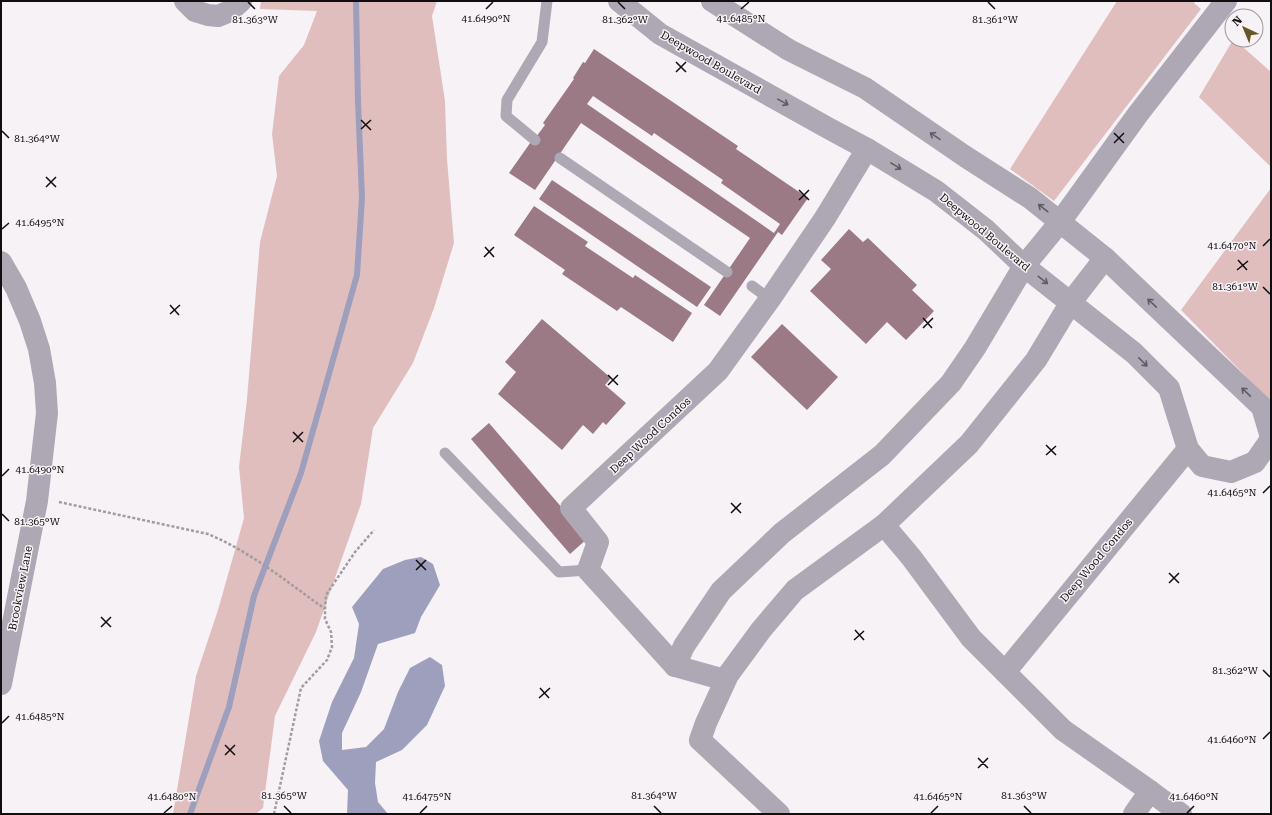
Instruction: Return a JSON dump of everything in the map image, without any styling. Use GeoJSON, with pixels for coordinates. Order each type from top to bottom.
{"type":"FeatureCollection","features":[{"type":"Feature","properties":{"kind":"street"},"geometry":{"type":"LineString","coordinates":[[185,1],[195,11],[218,16],[230,11],[241,1]]}},
{"type":"Feature","properties":{"kind":"street","name":"Deepwood Boulevard"},"geometry":{"type":"LineString","coordinates":[[619,1],[660,34],[828,128],[867,148],[936,191],[986,230],[1024,266],[1072,302],[1134,353],[1169,388],[1188,449],[1202,466],[1231,472],[1255,462],[1271,438],[1268,418],[1262,407],[1105,258],[1030,198],[966,157],[865,88],[789,50],[712,1]]}},
{"type":"Feature","properties":{"kind":"street"},"geometry":{"type":"LineString","coordinates":[[675,666],[684,646],[721,591],[782,533],[882,455],[951,383],[975,348],[1024,266],[1060,222],[1138,114],[1226,1]]}},
{"type":"Feature","properties":{"kind":"street","name":"Deep Wood Condos"},"geometry":{"type":"LineString","coordinates":[[588,570],[598,542],[572,508],[718,371],[770,299],[825,218],[867,148]]}},
{"type":"Feature","properties":{"kind":"street"},"geometry":{"type":"LineString","coordinates":[[779,814],[700,740],[725,680],[761,630],[795,590],[884,525],[969,444],[1036,360],[1072,302],[1105,258]]}},
{"type":"Feature","properties":{"kind":"street","name":"Brookview Lane"},"geometry":{"type":"LineString","coordinates":[[1,262],[16,288],[30,321],[39,349],[46,383],[47,413],[44,450],[37,498],[1,684]]}},
{"type":"Feature","properties":{"kind":"street","name":"Deep Wood Condos"},"geometry":{"type":"LineString","coordinates":[[1005,672],[1188,449]]}},
{"type":"Feature","properties":{"kind":"street"},"geometry":{"type":"LineString","coordinates":[[884,525],[911,557],[971,638],[1063,730],[1181,814]]}},
{"type":"Feature","properties":{"kind":"street"},"geometry":{"type":"LineString","coordinates":[[588,570],[675,666],[725,680]]}},
{"type":"Feature","properties":{"kind":"street"},"geometry":{"type":"LineString","coordinates":[[1134,814],[1150,791]]}},
{"type":"Feature","properties":{"kind":"lane"},"geometry":{"type":"LineString","coordinates":[[535,140],[506,116],[507,100],[542,42],[547,1]]}},
{"type":"Feature","properties":{"kind":"lane"},"geometry":{"type":"LineString","coordinates":[[560,158],[727,272]]}},
{"type":"Feature","properties":{"kind":"lane"},"geometry":{"type":"LineString","coordinates":[[752,286],[770,299]]}},
{"type":"Feature","properties":{"kind":"lane"},"geometry":{"type":"LineString","coordinates":[[445,453],[559,572],[588,570]]}},
{"type":"Feature","properties":{"kind":"path"},"geometry":{"type":"LineString","coordinates":[[37,498],[208,534],[226,542],[254,558],[325,609]]}},
{"type":"Feature","properties":{"kind":"path"},"geometry":{"type":"LineString","coordinates":[[274,814],[301,688],[327,660],[332,647],[331,632],[325,619],[326,595],[355,552],[374,530]]}},
{"type":"Feature","properties":{"kind":"shaded area"},"geometry":{"type":"Polygon","coordinates":[[[261,1],[437,1],[432,16],[445,101],[447,159],[454,243],[434,308],[413,363],[373,428],[361,504],[316,632],[275,716],[263,808],[256,814],[173,814],[196,676],[218,610],[244,518],[239,467],[247,399],[260,242],[277,176],[272,134],[279,76],[304,45],[317,11],[260,9],[261,1]]]}},
{"type":"Feature","properties":{"kind":"shaded area"},"geometry":{"type":"Polygon","coordinates":[[[1117,1],[1195,1],[1194,3],[1201,9],[1054,201],[1010,169],[1117,1]]]}},
{"type":"Feature","properties":{"kind":"shaded area"},"geometry":{"type":"Polygon","coordinates":[[[1228,48],[1244,48],[1271,72],[1271,167],[1199,97],[1228,48]]]}},
{"type":"Feature","properties":{"kind":"shaded area"},"geometry":{"type":"Polygon","coordinates":[[[1271,188],[1271,402],[1181,310],[1271,188]]]}},
{"type":"Feature","properties":{"kind":"water"},"geometry":{"type":"Polygon","coordinates":[[[421,557],[433,564],[440,585],[421,617],[415,633],[378,644],[361,692],[342,733],[342,750],[366,747],[384,729],[398,692],[410,668],[430,657],[442,665],[445,686],[427,725],[402,750],[376,762],[375,783],[378,802],[388,814],[347,814],[348,790],[323,761],[319,741],[332,702],[354,658],[359,624],[352,607],[383,569],[405,560],[421,557]]]}},
{"type":"Feature","properties":{"kind":"building"},"geometry":{"type":"Polygon","coordinates":[[[594,49],[738,146],[736,149],[808,198],[782,235],[778,232],[720,316],[704,305],[750,238],[581,123],[535,190],[509,173],[535,136],[536,137],[545,125],[543,123],[574,79],[573,78],[583,62],[585,63],[594,49]],[[593,96],[587,104],[774,233],[780,224],[721,183],[723,180],[654,133],[652,136],[593,96]]]}},
{"type":"Feature","properties":{"kind":"building"},"geometry":{"type":"Polygon","coordinates":[[[552,180],[711,287],[697,307],[539,199],[552,180]]]}},
{"type":"Feature","properties":{"kind":"building"},"geometry":{"type":"Polygon","coordinates":[[[534,206],[588,242],[585,246],[633,278],[635,275],[692,313],[673,342],[621,307],[617,311],[562,274],[565,270],[514,235],[534,206]]]}},
{"type":"Feature","properties":{"kind":"building"},"geometry":{"type":"Polygon","coordinates":[[[849,229],[863,242],[868,238],[917,285],[912,290],[934,311],[906,340],[887,322],[866,344],[810,291],[831,269],[821,260],[849,229]]]}},
{"type":"Feature","properties":{"kind":"building"},"geometry":{"type":"Polygon","coordinates":[[[542,319],[611,378],[605,385],[626,403],[606,425],[603,422],[593,434],[583,425],[562,450],[498,394],[516,372],[505,362],[542,319]]]}},
{"type":"Feature","properties":{"kind":"building"},"geometry":{"type":"Polygon","coordinates":[[[782,324],[838,377],[807,410],[751,357],[782,324]]]}},
{"type":"Feature","properties":{"kind":"building"},"geometry":{"type":"Polygon","coordinates":[[[489,423],[588,538],[570,554],[471,439],[489,423]]]}},
{"type":"Feature","properties":{"kind":"waterway"},"geometry":{"type":"LineString","coordinates":[[190,814],[229,707],[254,596],[301,473],[357,275],[362,198],[356,1]]}}]}
